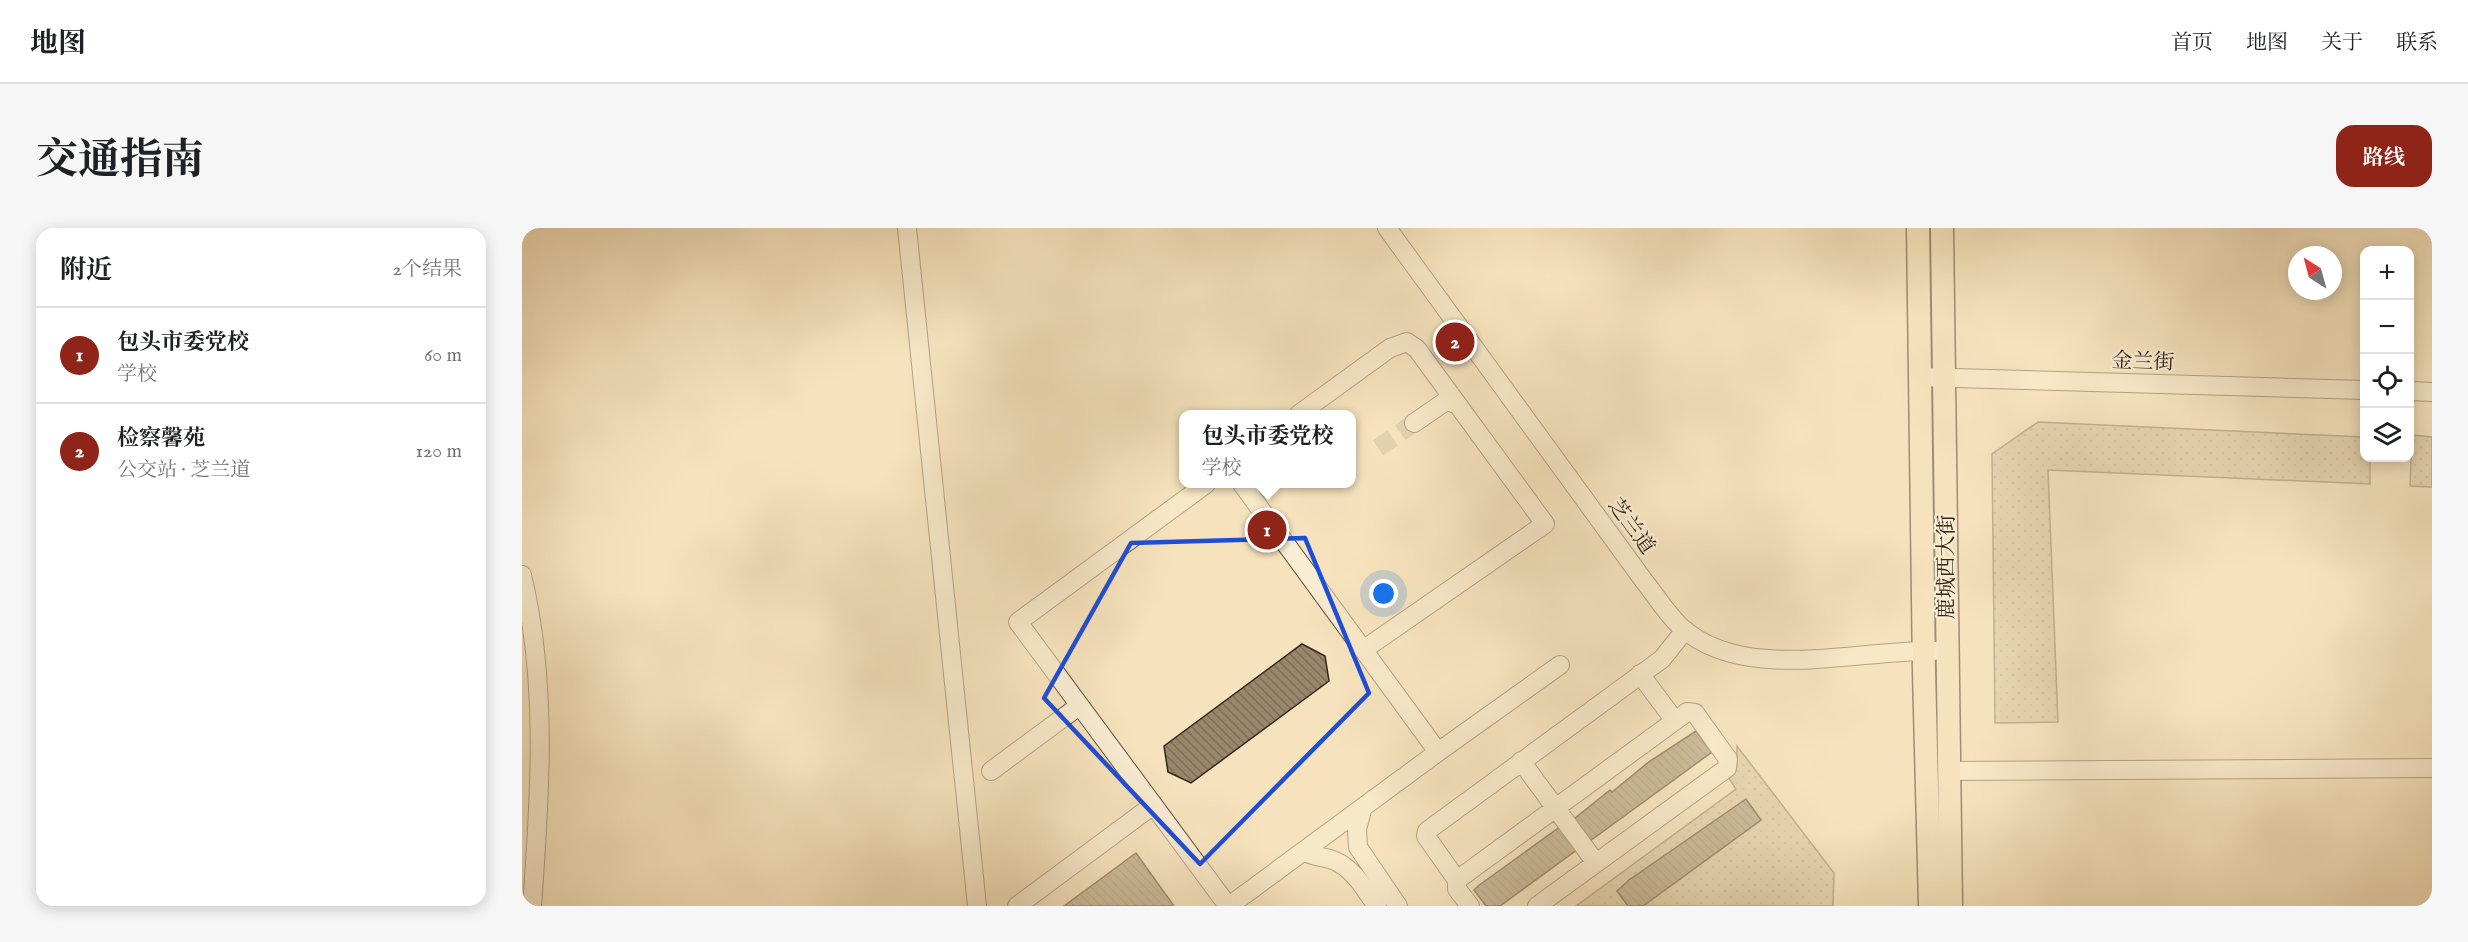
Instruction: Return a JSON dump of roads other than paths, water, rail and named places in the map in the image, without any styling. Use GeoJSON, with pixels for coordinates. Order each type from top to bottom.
{"type":"FeatureCollection","features":[{"type":"Feature","properties":{"kind":"main road","name":"鹿城西大街"},"geometry":{"type":"LineString","coordinates":[[1918,228],[1923,651],[1930,906]]}},
{"type":"Feature","properties":{"kind":"main road","name":"鹿城西大街"},"geometry":{"type":"LineString","coordinates":[[1942,228],[1952,906]]}},
{"type":"Feature","properties":{"kind":"street"},"geometry":{"type":"LineString","coordinates":[[907,228],[977,906]]}},
{"type":"Feature","properties":{"kind":"street","name":"芝兰道"},"geometry":{"type":"LineString","coordinates":[[1387,228],[1644,581],[1669,614],[1685,630],[1722,651],[1774,659],[1923,651],[1948,652]]}},
{"type":"Feature","properties":{"kind":"street"},"geometry":{"type":"LineString","coordinates":[[1305,410],[1401,342],[1407,342],[1417,349],[1545,524],[1363,650]]}},
{"type":"Feature","properties":{"kind":"street","name":"金兰街"},"geometry":{"type":"LineString","coordinates":[[1920,376],[2360,390]]}},
{"type":"Feature","properties":{"kind":"street"},"geometry":{"type":"LineString","coordinates":[[2414,391],[2432,392]]}},
{"type":"Feature","properties":{"kind":"street"},"geometry":{"type":"LineString","coordinates":[[1414,423],[1446,401],[1457,404]]}},
{"type":"Feature","properties":{"kind":"street"},"geometry":{"type":"LineString","coordinates":[[1199,488],[1018,622],[1152,806],[1229,906],[1560,665]]}},
{"type":"Feature","properties":{"kind":"street"},"geometry":{"type":"LineString","coordinates":[[1246,488],[1438,752]]}},
{"type":"Feature","properties":{"kind":"street"},"geometry":{"type":"LineString","coordinates":[[522,576],[532,617],[539,695],[532,906]]}},
{"type":"Feature","properties":{"kind":"street"},"geometry":{"type":"LineString","coordinates":[[1470,906],[1457,889],[1457,880],[1426,836],[1427,831],[1662,658],[1685,630]]}},
{"type":"Feature","properties":{"kind":"street"},"geometry":{"type":"LineString","coordinates":[[1640,674],[1675,721]]}},
{"type":"Feature","properties":{"kind":"street"},"geometry":{"type":"LineString","coordinates":[[991,771],[1079,706]]}},
{"type":"Feature","properties":{"kind":"street"},"geometry":{"type":"LineString","coordinates":[[1457,880],[1687,712],[1695,713],[1728,759],[1729,765],[1537,906]]}},
{"type":"Feature","properties":{"kind":"street"},"geometry":{"type":"LineString","coordinates":[[1521,760],[1596,863]]}},
{"type":"Feature","properties":{"kind":"street"},"geometry":{"type":"LineString","coordinates":[[1950,771],[2432,768]]}},
{"type":"Feature","properties":{"kind":"street"},"geometry":{"type":"LineString","coordinates":[[1017,906],[1152,806]]}},
{"type":"Feature","properties":{"kind":"street"},"geometry":{"type":"LineString","coordinates":[[1363,807],[1357,829],[1358,847],[1398,906]]}},
{"type":"Feature","properties":{"kind":"street"},"geometry":{"type":"LineString","coordinates":[[1304,851],[1312,857],[1338,862],[1353,873],[1377,906]]}},
{"type":"Feature","properties":{"kind":"tunnel"},"geometry":{"type":"LineString","coordinates":[[1378,448],[1414,423]]}},
{"type":"Feature","properties":{"kind":"place","name":"检察馨苑"},"geometry":{"type":"Point","coordinates":[1455,342]}},
{"type":"Feature","properties":{"kind":"place","name":"包头市委党校"},"geometry":{"type":"Point","coordinates":[1267,530]}}]}
